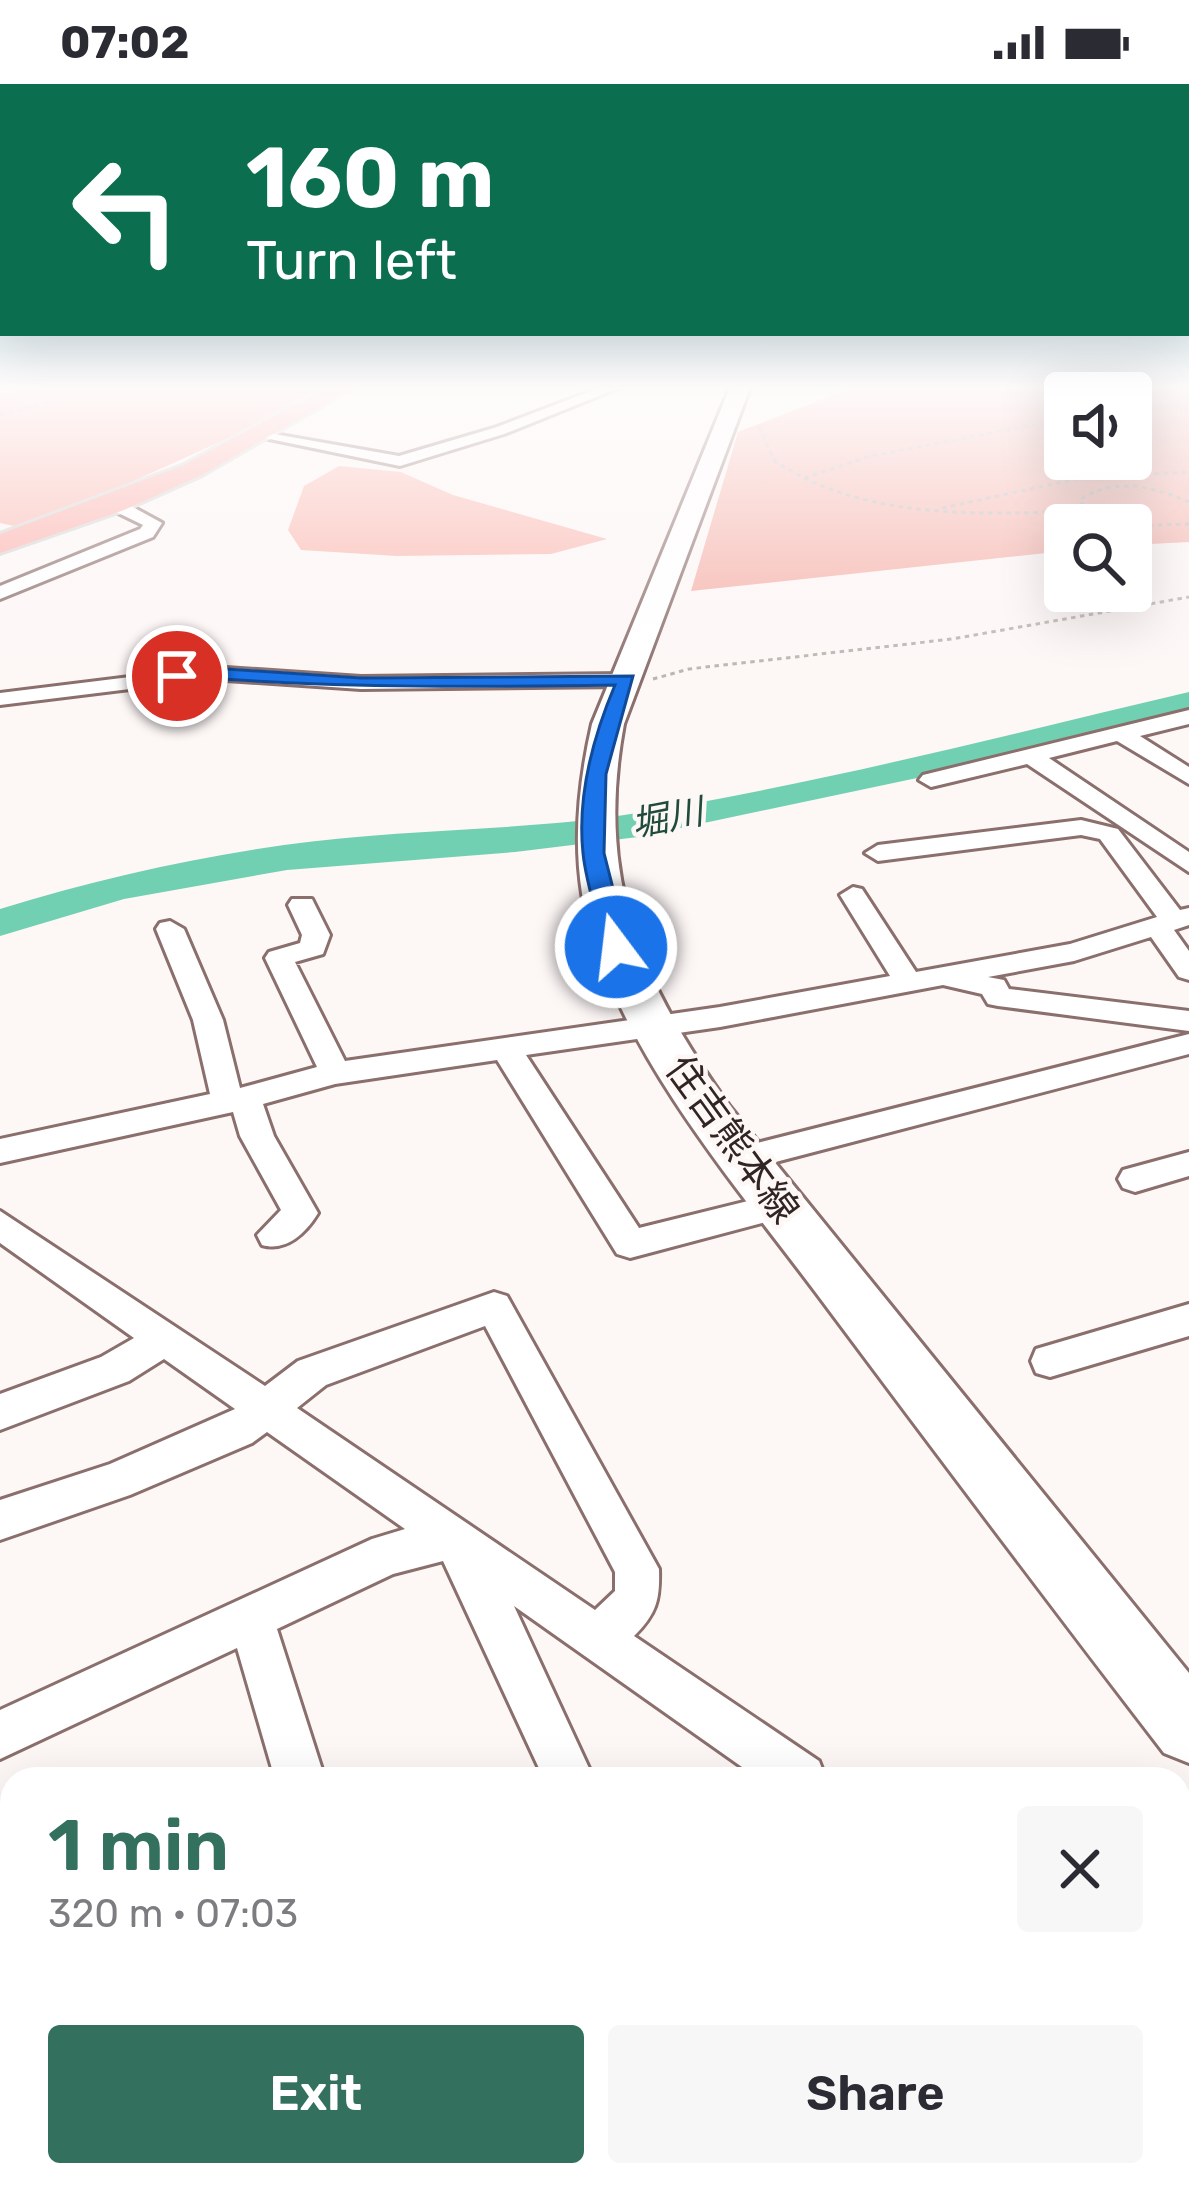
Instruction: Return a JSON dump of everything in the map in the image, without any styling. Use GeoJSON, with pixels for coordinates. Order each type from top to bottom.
{"type":"FeatureCollection","features":[{"type":"Feature","properties":{"kind":"main road"},"geometry":{"type":"LineString","coordinates":[[0,544],[114,504],[157,483]]}},
{"type":"Feature","properties":{"kind":"main road","name":"住吉熊本線"},"geometry":{"type":"LineString","coordinates":[[703,483],[608,724],[596,774],[593,853],[616,947],[652,1027],[780,1207],[1189,1728]]}},
{"type":"Feature","properties":{"kind":"street"},"geometry":{"type":"LineString","coordinates":[[0,593],[147,533],[153,523],[114,504]]}},
{"type":"Feature","properties":{"kind":"street"},"geometry":{"type":"LineString","coordinates":[[0,699],[211,673],[361,683],[626,680]]}},
{"type":"Feature","properties":{"kind":"street"},"geometry":{"type":"LineString","coordinates":[[932,780],[1189,717]]}},
{"type":"Feature","properties":{"kind":"street"},"geometry":{"type":"LineString","coordinates":[[1120,734],[1189,777]]}},
{"type":"Feature","properties":{"kind":"street"},"geometry":{"type":"LineString","coordinates":[[1031,756],[1189,864]]}},
{"type":"Feature","properties":{"kind":"street"},"geometry":{"type":"LineString","coordinates":[[878,853],[1081,827],[1108,834],[1173,920],[1189,971]]}},
{"type":"Feature","properties":{"kind":"street"},"geometry":{"type":"LineString","coordinates":[[853,895],[922,981],[994,987],[998,997],[1189,1021]]}},
{"type":"Feature","properties":{"kind":"street"},"geometry":{"type":"LineString","coordinates":[[302,905],[316,935],[313,948],[279,958],[335,1072]]}},
{"type":"Feature","properties":{"kind":"street"},"geometry":{"type":"LineString","coordinates":[[0,1151],[237,1100],[335,1072],[652,1027],[922,981],[1074,952],[1173,920]]}},
{"type":"Feature","properties":{"kind":"street"},"geometry":{"type":"LineString","coordinates":[[170,929],[237,1100],[300,1213],[275,1234]]}},
{"type":"Feature","properties":{"kind":"street"},"geometry":{"type":"LineString","coordinates":[[745,1158],[1189,1043]]}},
{"type":"Feature","properties":{"kind":"street"},"geometry":{"type":"LineString","coordinates":[[504,1046],[630,1244],[780,1207]]}},
{"type":"Feature","properties":{"kind":"street"},"geometry":{"type":"LineString","coordinates":[[1135,1179],[1188,1148]]}},
{"type":"Feature","properties":{"kind":"street"},"geometry":{"type":"LineString","coordinates":[[0,1225],[784,1767]]}},
{"type":"Feature","properties":{"kind":"street"},"geometry":{"type":"LineString","coordinates":[[0,1520],[218,1438],[312,1373],[494,1306],[637,1569],[638,1601],[598,1639]]}},
{"type":"Feature","properties":{"kind":"street"},"geometry":{"type":"LineString","coordinates":[[1050,1361],[1189,1320]]}},
{"type":"Feature","properties":{"kind":"street"},"geometry":{"type":"LineString","coordinates":[[0,1412],[115,1369],[165,1339]]}},
{"type":"Feature","properties":{"kind":"street"},"geometry":{"type":"LineString","coordinates":[[0,1735],[388,1554],[454,1538]]}},
{"type":"Feature","properties":{"kind":"street"},"geometry":{"type":"LineString","coordinates":[[454,1538],[505,1636],[563,1767]]}},
{"type":"Feature","properties":{"kind":"street"},"geometry":{"type":"LineString","coordinates":[[251,1618],[296,1767]]}},
{"type":"Feature","properties":{"kind":"path"},"geometry":{"type":"LineString","coordinates":[[816,483],[836,492],[973,515],[1044,512]]}},
{"type":"Feature","properties":{"kind":"path"},"geometry":{"type":"LineString","coordinates":[[938,510],[948,503],[1046,483]]}},
{"type":"Feature","properties":{"kind":"path"},"geometry":{"type":"LineString","coordinates":[[1080,504],[1083,495],[1113,487],[1158,491],[1187,503]]}},
{"type":"Feature","properties":{"kind":"path"},"geometry":{"type":"LineString","coordinates":[[1152,525],[1189,524]]}},
{"type":"Feature","properties":{"kind":"path"},"geometry":{"type":"LineString","coordinates":[[626,680],[952,639],[1189,597]]}},
{"type":"Feature","properties":{"kind":"shaded area"},"geometry":{"type":"Polygon","coordinates":[[[0,483],[129,483],[28,529],[0,523],[0,483]]]}},
{"type":"Feature","properties":{"kind":"shaded area"},"geometry":{"type":"Polygon","coordinates":[[[426,483],[607,539],[551,554],[397,556],[301,550],[288,530],[304,486],[426,483]]]}},
{"type":"Feature","properties":{"kind":"shaded area"},"geometry":{"type":"Polygon","coordinates":[[[723,483],[1189,483],[1189,542],[1152,544],[1152,504],[1044,504],[1044,553],[691,591],[723,483]]]}},
{"type":"Feature","properties":{"kind":"waterway","name":"堀川"},"geometry":{"type":"LineString","coordinates":[[0,923],[117,887],[287,857],[515,840],[638,825],[936,763],[1189,703]]}},
{"type":"Feature","properties":{"kind":"route"},"geometry":{"type":"LineString","coordinates":[[177,676],[211,673],[361,683],[626,680],[608,724],[596,774],[593,853],[616,947]]}}]}
